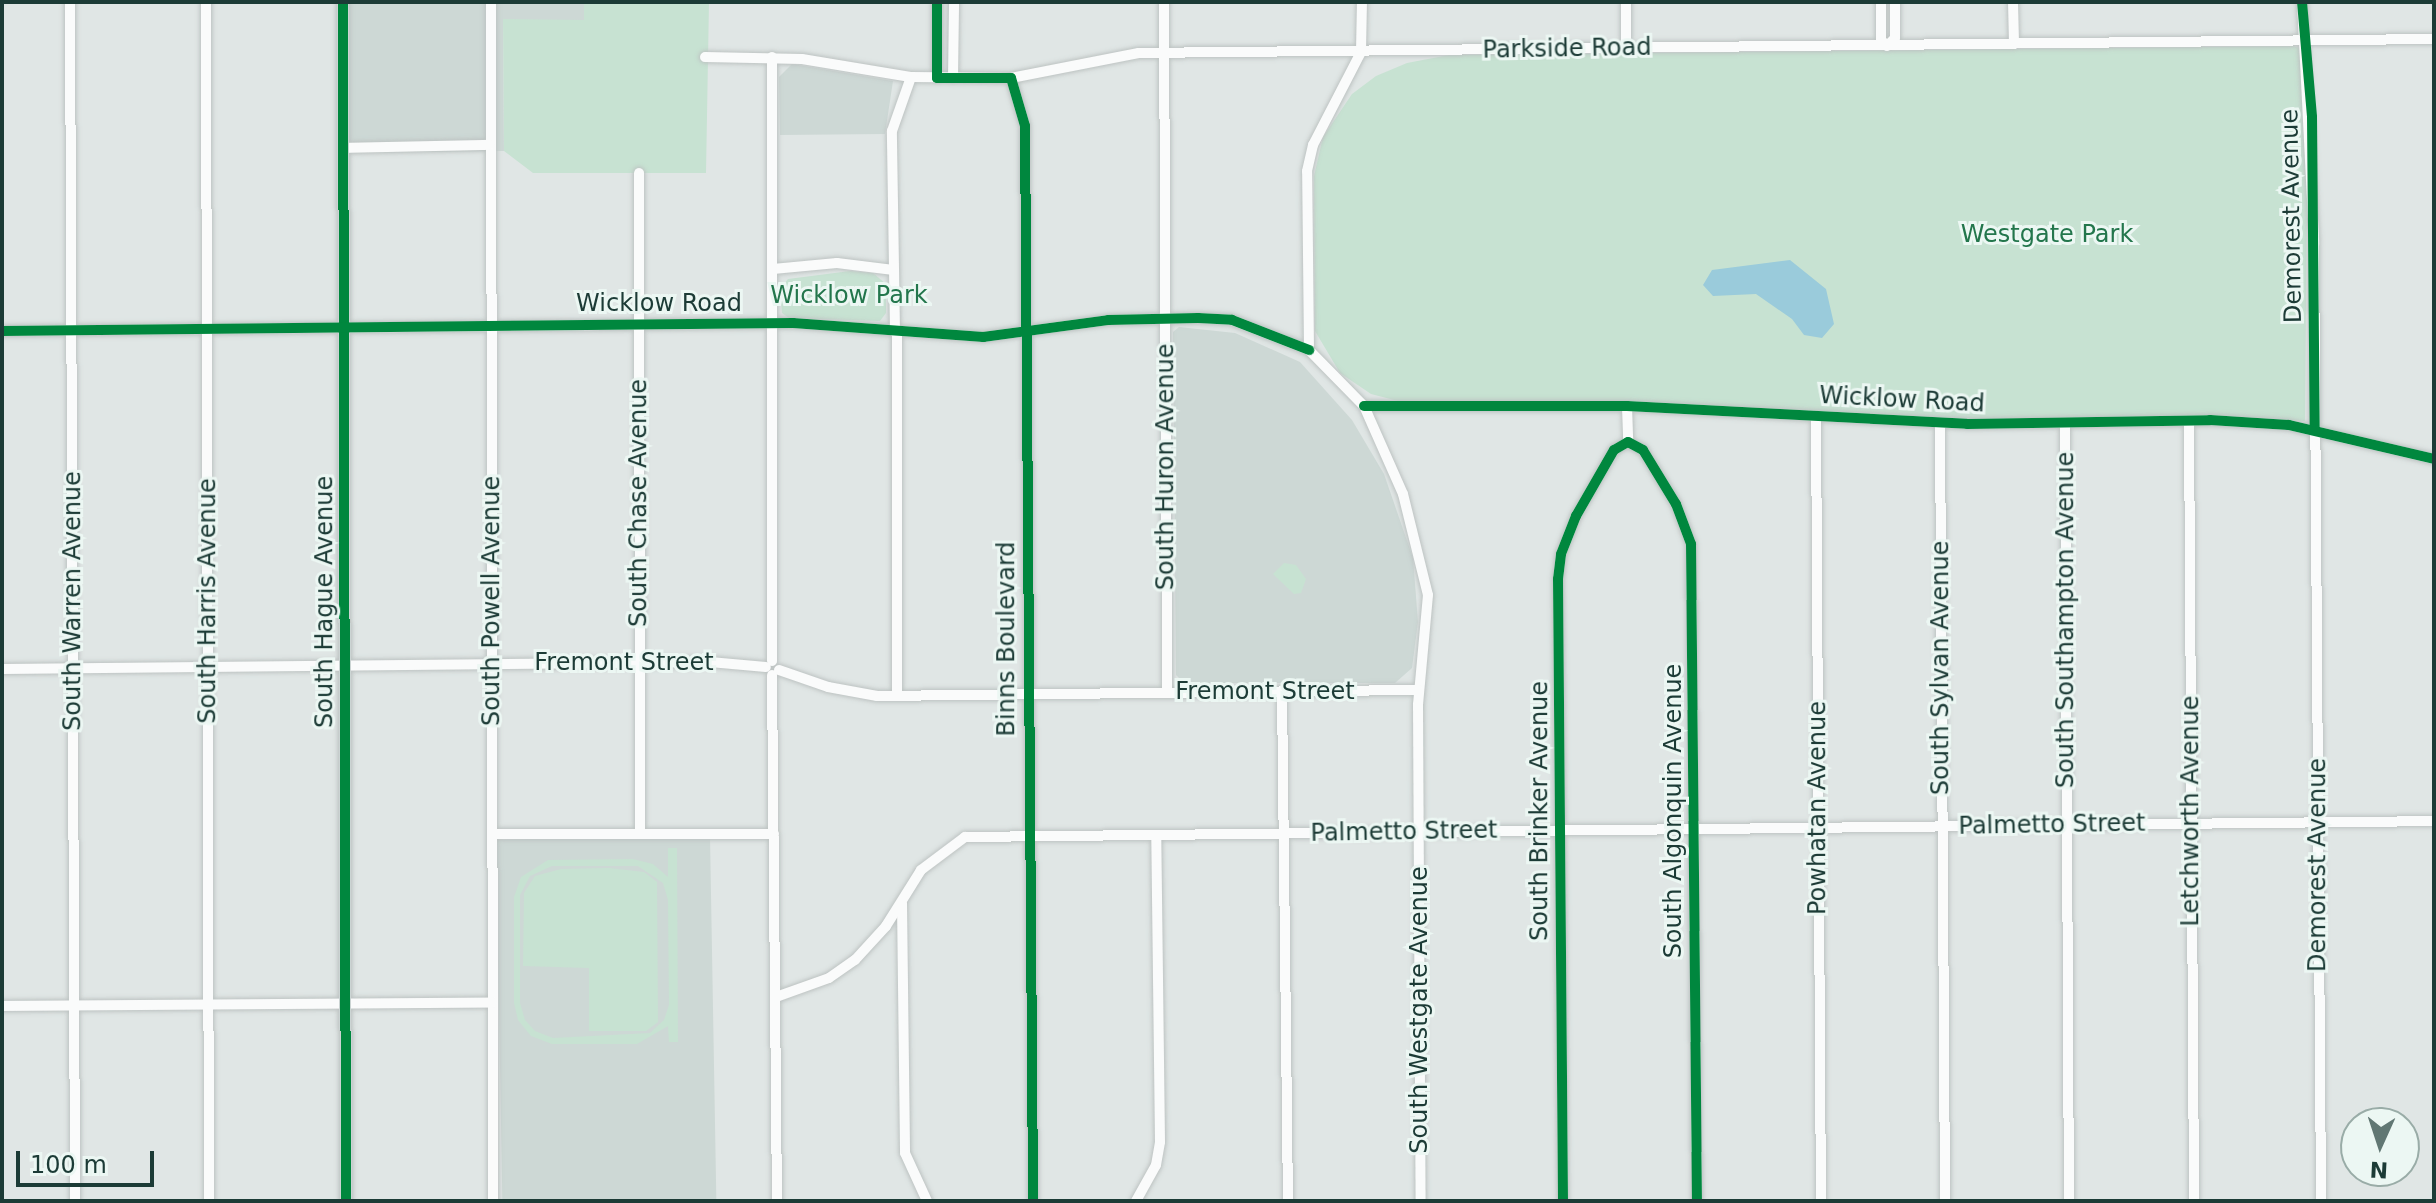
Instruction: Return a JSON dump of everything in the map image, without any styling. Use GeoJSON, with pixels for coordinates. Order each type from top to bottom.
{"type":"FeatureCollection","features":[{"type":"Feature","properties":{"kind":"main road","name":"South Hague Avenue"},"geometry":{"type":"LineString","coordinates":[[343,2],[346,1201]]}},
{"type":"Feature","properties":{"kind":"street","name":"South Warren Avenue"},"geometry":{"type":"LineString","coordinates":[[70,2],[75,1201]]}},
{"type":"Feature","properties":{"kind":"street","name":"South Harris Avenue"},"geometry":{"type":"LineString","coordinates":[[206,2],[209,1201]]}},
{"type":"Feature","properties":{"kind":"street","name":"South Powell Avenue"},"geometry":{"type":"LineString","coordinates":[[491,2],[493,1201]]}},
{"type":"Feature","properties":{"kind":"street"},"geometry":{"type":"LineString","coordinates":[[937,2],[937,78]]}},
{"type":"Feature","properties":{"kind":"street"},"geometry":{"type":"LineString","coordinates":[[953,78],[954,2]]}},
{"type":"Feature","properties":{"kind":"street","name":"South Huron Avenue"},"geometry":{"type":"LineString","coordinates":[[1164,2],[1167,692]]}},
{"type":"Feature","properties":{"kind":"street"},"geometry":{"type":"LineString","coordinates":[[1309,350],[1307,171],[1313,145],[1361,52],[1362,2]]}},
{"type":"Feature","properties":{"kind":"street"},"geometry":{"type":"LineString","coordinates":[[1626,2],[1626,49]]}},
{"type":"Feature","properties":{"kind":"street"},"geometry":{"type":"LineString","coordinates":[[1881,2],[1881,40],[1887,46],[1895,38],[1895,2]]}},
{"type":"Feature","properties":{"kind":"street"},"geometry":{"type":"LineString","coordinates":[[2013,2],[2014,44]]}},
{"type":"Feature","properties":{"kind":"street","name":"Demorest Avenue"},"geometry":{"type":"LineString","coordinates":[[2302,2],[2306,41],[2315,430],[2321,1201]]}},
{"type":"Feature","properties":{"kind":"street","name":"Parkside Road"},"geometry":{"type":"LineString","coordinates":[[705,57],[772,57],[868,66],[911,77],[1011,78],[1100,57],[1164,53],[2434,39]]}},
{"type":"Feature","properties":{"kind":"street"},"geometry":{"type":"LineString","coordinates":[[772,57],[772,668],[777,1201]]}},
{"type":"Feature","properties":{"kind":"street"},"geometry":{"type":"LineString","coordinates":[[897,696],[892,131],[911,77]]}},
{"type":"Feature","properties":{"kind":"street","name":"Binns Boulevard"},"geometry":{"type":"LineString","coordinates":[[1011,78],[1025,126],[1033,1201]]}},
{"type":"Feature","properties":{"kind":"street"},"geometry":{"type":"LineString","coordinates":[[344,148],[490,145]]}},
{"type":"Feature","properties":{"kind":"street","name":"South Chase Avenue"},"geometry":{"type":"LineString","coordinates":[[639,173],[640,834]]}},
{"type":"Feature","properties":{"kind":"street"},"geometry":{"type":"LineString","coordinates":[[773,269],[837,263],[894,270]]}},
{"type":"Feature","properties":{"kind":"street","name":"Wicklow Road"},"geometry":{"type":"LineString","coordinates":[[2,331],[772,323],[983,337],[1165,318],[1232,320],[1309,350]]}},
{"type":"Feature","properties":{"kind":"street","name":"South Westgate Avenue"},"geometry":{"type":"LineString","coordinates":[[1309,350],[1364,406],[1403,494],[1426,576],[1429,612],[1418,690],[1421,1201]]}},
{"type":"Feature","properties":{"kind":"street","name":"Wicklow Road"},"geometry":{"type":"LineString","coordinates":[[1364,406],[1627,406],[1940,423],[2189,421],[2315,430],[2434,459]]}},
{"type":"Feature","properties":{"kind":"street"},"geometry":{"type":"LineString","coordinates":[[1627,406],[1628,442]]}},
{"type":"Feature","properties":{"kind":"street","name":"Powhatan Avenue"},"geometry":{"type":"LineString","coordinates":[[1816,416],[1821,1201]]}},
{"type":"Feature","properties":{"kind":"street","name":"Letchworth Avenue"},"geometry":{"type":"LineString","coordinates":[[2189,421],[2194,1201]]}},
{"type":"Feature","properties":{"kind":"street","name":"South Sylvan Avenue"},"geometry":{"type":"LineString","coordinates":[[1940,423],[1945,1201]]}},
{"type":"Feature","properties":{"kind":"street","name":"South Southampton Avenue"},"geometry":{"type":"LineString","coordinates":[[2065,424],[2069,1201]]}},
{"type":"Feature","properties":{"kind":"street","name":"South Algonquin Avenue"},"geometry":{"type":"LineString","coordinates":[[1628,442],[1643,450],[1682,515],[1691,544],[1697,1201]]}},
{"type":"Feature","properties":{"kind":"street","name":"South Brinker Avenue"},"geometry":{"type":"LineString","coordinates":[[1563,1201],[1561,554],[1597,478],[1614,450],[1628,442]]}},
{"type":"Feature","properties":{"kind":"street","name":"Fremont Street"},"geometry":{"type":"LineString","coordinates":[[2,669],[639,663],[772,668],[838,690],[897,696],[1418,690]]}},
{"type":"Feature","properties":{"kind":"street"},"geometry":{"type":"LineString","coordinates":[[1282,691],[1288,1201]]}},
{"type":"Feature","properties":{"kind":"street","name":"Palmetto Street"},"geometry":{"type":"LineString","coordinates":[[776,997],[829,978],[855,960],[902,901],[921,870],[965,837],[2434,821]]}},
{"type":"Feature","properties":{"kind":"street"},"geometry":{"type":"LineString","coordinates":[[493,834],[774,834]]}},
{"type":"Feature","properties":{"kind":"street"},"geometry":{"type":"LineString","coordinates":[[1136,1201],[1156,1165],[1160,1142],[1156,835]]}},
{"type":"Feature","properties":{"kind":"street"},"geometry":{"type":"LineString","coordinates":[[902,901],[905,1153],[927,1201]]}},
{"type":"Feature","properties":{"kind":"street"},"geometry":{"type":"LineString","coordinates":[[2,1006],[492,1003]]}},
{"type":"Feature","properties":{"kind":"shaded area"},"geometry":{"type":"Polygon","coordinates":[[[341,2],[584,2],[584,20],[503,20],[504,151],[341,153],[341,2]]]}},
{"type":"Feature","properties":{"kind":"shaded area"},"geometry":{"type":"Polygon","coordinates":[[[792,64],[893,81],[885,134],[780,135],[779,77],[792,64]]]}},
{"type":"Feature","properties":{"kind":"shaded area"},"geometry":{"type":"Polygon","coordinates":[[[1179,327],[1235,333],[1300,362],[1352,420],[1384,474],[1413,558],[1418,622],[1412,668],[1395,683],[1184,683],[1176,675],[1173,332],[1179,327]]]}},
{"type":"Feature","properties":{"kind":"shaded area"},"geometry":{"type":"Polygon","coordinates":[[[710,836],[716,1201],[502,1201],[496,840],[710,836]]]}},
{"type":"Feature","properties":{"kind":"green space"},"geometry":{"type":"Polygon","coordinates":[[[584,2],[709,2],[706,173],[533,173],[504,151],[503,19],[584,20],[584,2]]]}},
{"type":"Feature","properties":{"kind":"green space","name":"Westgate Park"},"geometry":{"type":"Polygon","coordinates":[[[2300,48],[2307,176],[2305,421],[2208,415],[1966,420],[1398,401],[1371,394],[1340,373],[1315,331],[1314,176],[1323,137],[1352,94],[1376,76],[1407,63],[1449,55],[2300,48]]]}},
{"type":"Feature","properties":{"kind":"green space","name":"Wicklow Park"},"geometry":{"type":"Polygon","coordinates":[[[850,271],[873,273],[886,284],[886,313],[880,321],[789,318],[782,313],[780,289],[788,279],[850,271]]]}},
{"type":"Feature","properties":{"kind":"green space"},"geometry":{"type":"Polygon","coordinates":[[[1284,563],[1296,565],[1306,579],[1301,593],[1294,594],[1273,574],[1284,563]]]}},
{"type":"Feature","properties":{"kind":"green space"},"geometry":{"type":"Polygon","coordinates":[[[668,848],[677,848],[678,1042],[669,1042],[668,1026],[637,1044],[552,1044],[531,1036],[518,1020],[514,1003],[514,897],[521,877],[548,860],[633,859],[653,864],[668,877],[668,848]],[[552,866],[530,876],[520,895],[520,1003],[525,1020],[535,1031],[553,1038],[650,1033],[664,1020],[669,1005],[668,900],[663,883],[638,866],[552,866]]]}},
{"type":"Feature","properties":{"kind":"green space"},"geometry":{"type":"Polygon","coordinates":[[[609,868],[644,872],[657,882],[658,1022],[646,1031],[589,1031],[589,968],[523,966],[524,893],[535,876],[561,869],[609,868]]]}},
{"type":"Feature","properties":{"kind":"water"},"geometry":{"type":"Polygon","coordinates":[[[1790,260],[1826,289],[1834,324],[1822,338],[1804,335],[1792,319],[1756,294],[1713,296],[1703,285],[1712,270],[1790,260]]]}},
{"type":"Feature","properties":{"kind":"cycle path"},"geometry":{"type":"LineString","coordinates":[[343,2],[346,1201]]}},
{"type":"Feature","properties":{"kind":"cycle path"},"geometry":{"type":"LineString","coordinates":[[937,2],[937,78],[1011,78],[1025,126],[1033,1201]]}},
{"type":"Feature","properties":{"kind":"cycle path"},"geometry":{"type":"LineString","coordinates":[[2302,2],[2312,117],[2315,430]]}},
{"type":"Feature","properties":{"kind":"cycle path"},"geometry":{"type":"LineString","coordinates":[[2,331],[793,323],[983,337],[1108,320],[1198,318],[1232,320],[1309,350]]}},
{"type":"Feature","properties":{"kind":"cycle path"},"geometry":{"type":"LineString","coordinates":[[1364,406],[1627,406],[1967,424],[2210,420],[2289,425],[2434,459]]}},
{"type":"Feature","properties":{"kind":"cycle path"},"geometry":{"type":"LineString","coordinates":[[1628,442],[1643,450],[1676,504],[1691,544],[1697,1201]]}},
{"type":"Feature","properties":{"kind":"cycle path"},"geometry":{"type":"LineString","coordinates":[[1563,1201],[1558,579],[1561,554],[1576,516],[1614,450],[1628,442]]}}]}
